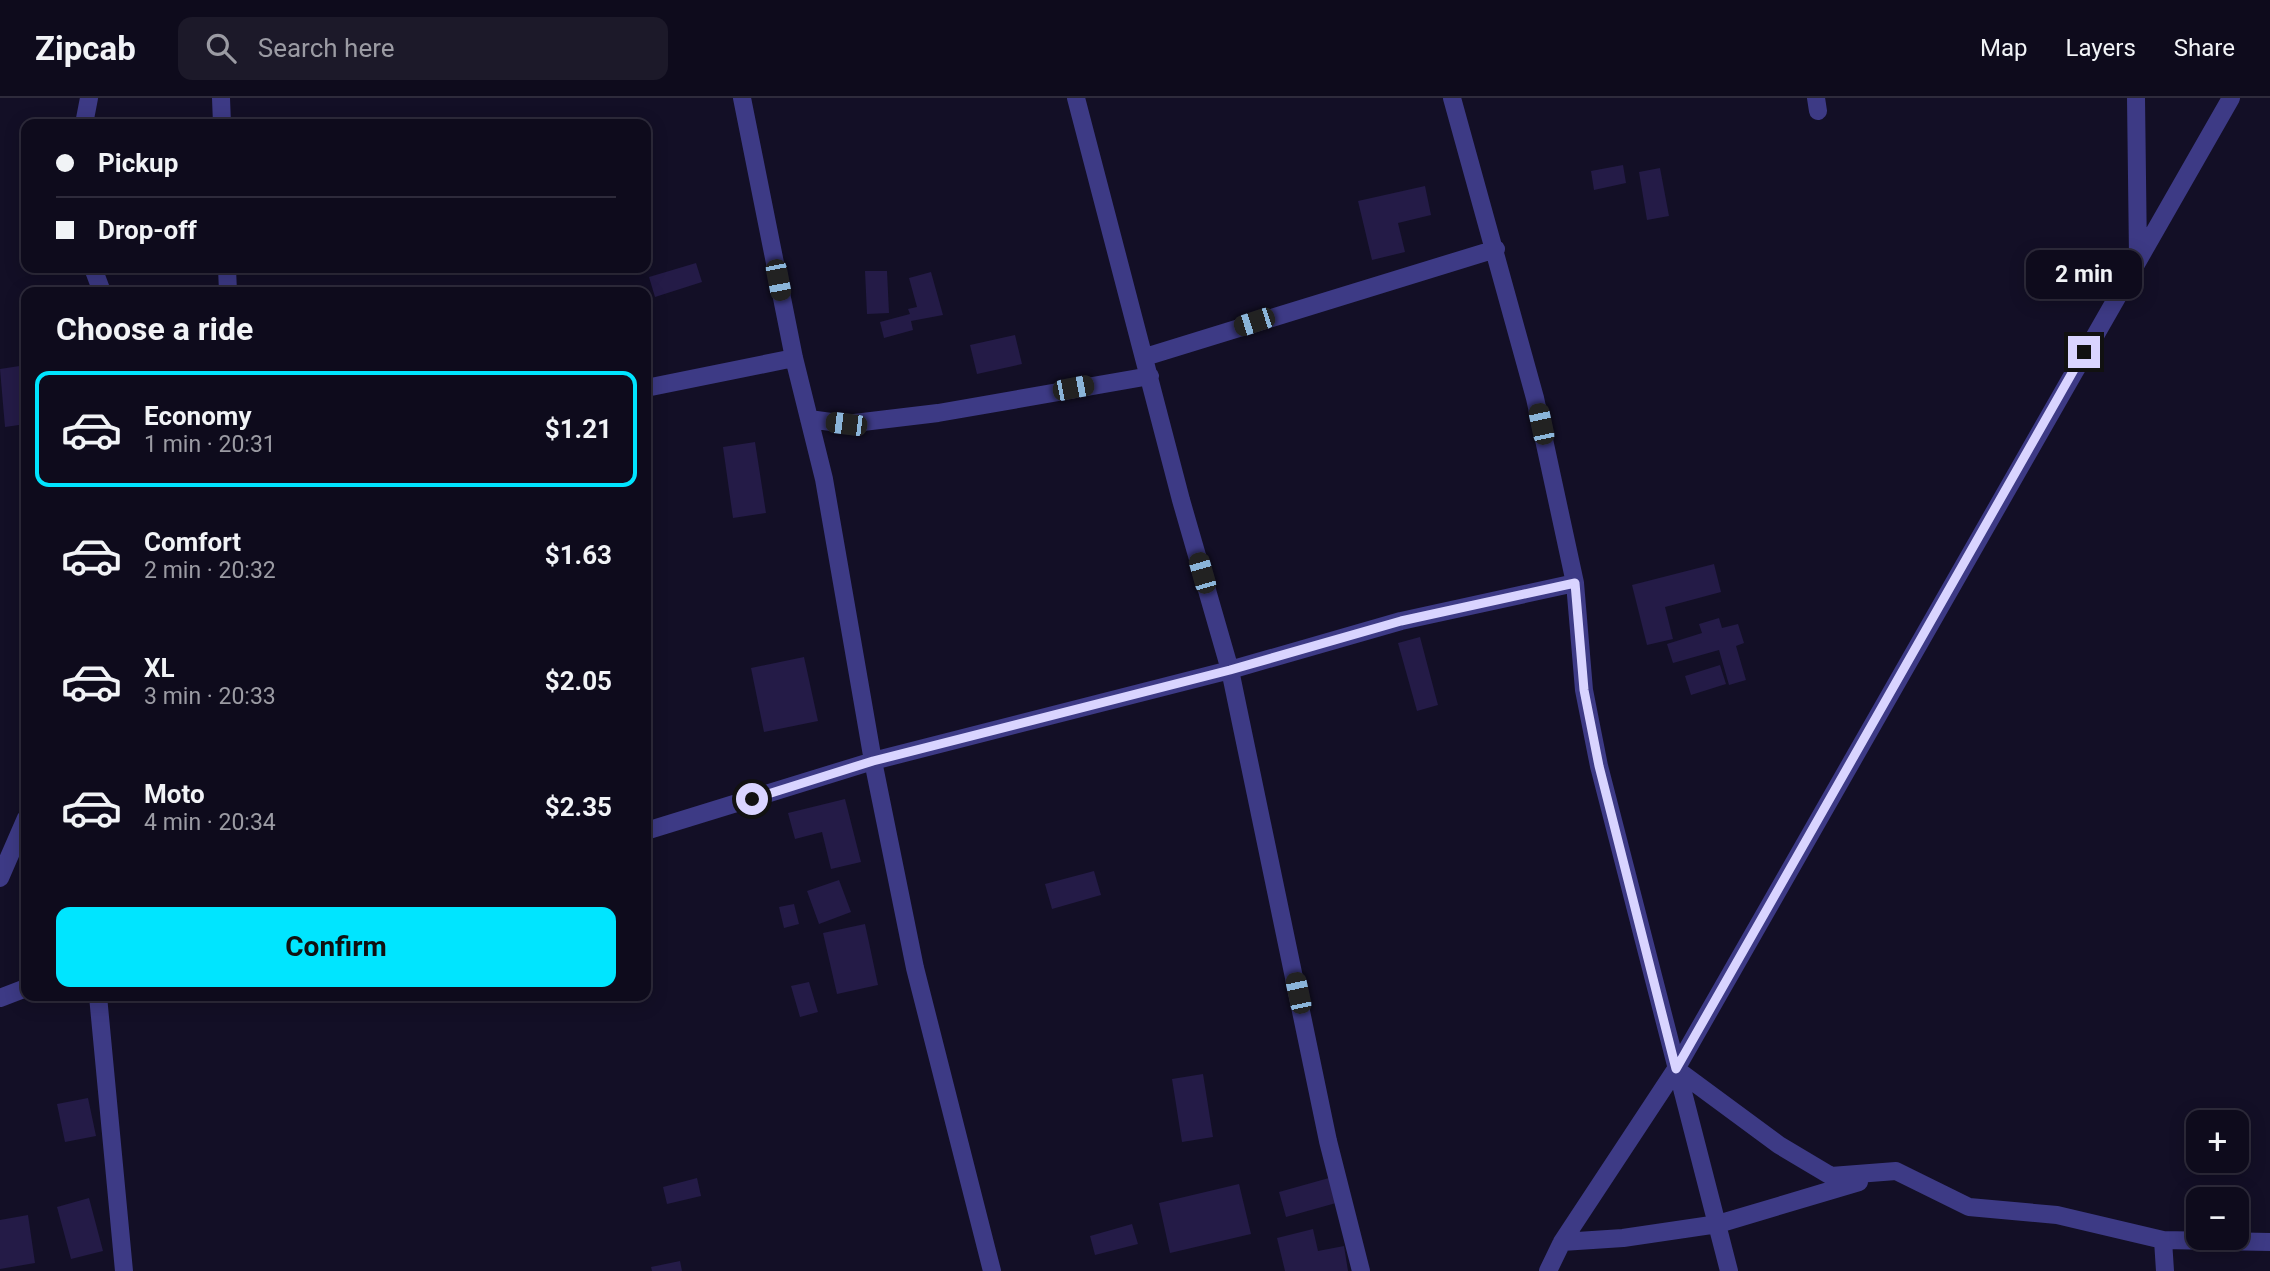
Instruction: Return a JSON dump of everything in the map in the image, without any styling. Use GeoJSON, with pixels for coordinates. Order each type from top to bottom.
{"type":"FeatureCollection","features":[{"type":"Feature","properties":{"kind":"street"},"geometry":{"type":"LineString","coordinates":[[85,119],[89,98]]}},
{"type":"Feature","properties":{"kind":"street"},"geometry":{"type":"LineString","coordinates":[[221,98],[222,119]]}},
{"type":"Feature","properties":{"kind":"street"},"geometry":{"type":"LineString","coordinates":[[742,98],[794,358],[824,479],[873,761],[915,968],[992,1271]]}},
{"type":"Feature","properties":{"kind":"street"},"geometry":{"type":"LineString","coordinates":[[1076,98],[1181,500],[1230,670],[1328,1141],[1361,1271]]}},
{"type":"Feature","properties":{"kind":"street"},"geometry":{"type":"LineString","coordinates":[[1452,98],[1496,249],[1535,398],[1575,583],[1584,690],[1599,766],[1729,1271]]}},
{"type":"Feature","properties":{"kind":"street"},"geometry":{"type":"LineString","coordinates":[[2136,98],[2138,256]]}},
{"type":"Feature","properties":{"kind":"street"},"geometry":{"type":"LineString","coordinates":[[1548,1271],[1562,1242],[1676,1069],[2138,256],[2231,98]]}},
{"type":"Feature","properties":{"kind":"street"},"geometry":{"type":"LineString","coordinates":[[1145,357],[1496,249]]}},
{"type":"Feature","properties":{"kind":"street"},"geometry":{"type":"LineString","coordinates":[[651,387],[794,358]]}},
{"type":"Feature","properties":{"kind":"street"},"geometry":{"type":"LineString","coordinates":[[809,419],[846,424],[938,413],[1150,376]]}},
{"type":"Feature","properties":{"kind":"street"},"geometry":{"type":"LineString","coordinates":[[651,829],[873,761],[1230,670],[1401,621],[1575,583]]}},
{"type":"Feature","properties":{"kind":"street"},"geometry":{"type":"LineString","coordinates":[[0,878],[21,830]]}},
{"type":"Feature","properties":{"kind":"street"},"geometry":{"type":"LineString","coordinates":[[0,998],[21,990]]}},
{"type":"Feature","properties":{"kind":"street"},"geometry":{"type":"LineString","coordinates":[[98,1001],[124,1271]]}},
{"type":"Feature","properties":{"kind":"street"},"geometry":{"type":"LineString","coordinates":[[1676,1069],[1779,1145],[1831,1176],[1896,1171],[1969,1208],[2057,1216],[2163,1240],[2270,1242]]}},
{"type":"Feature","properties":{"kind":"street"},"geometry":{"type":"LineString","coordinates":[[1562,1242],[1623,1238],[1718,1224],[1896,1171]]}},
{"type":"Feature","properties":{"kind":"street"},"geometry":{"type":"LineString","coordinates":[[2163,1240],[2165,1271]]}},
{"type":"Feature","properties":{"kind":"building"},"geometry":{"type":"Polygon","coordinates":[[[1623,165],[1626,183],[1594,190],[1591,171],[1623,165]]]}},
{"type":"Feature","properties":{"kind":"building"},"geometry":{"type":"Polygon","coordinates":[[[1660,168],[1669,216],[1647,220],[1639,172],[1660,168]]]}},
{"type":"Feature","properties":{"kind":"building"},"geometry":{"type":"Polygon","coordinates":[[[1425,186],[1431,215],[1398,223],[1405,252],[1372,260],[1358,201],[1425,186]]]}},
{"type":"Feature","properties":{"kind":"building"},"geometry":{"type":"Polygon","coordinates":[[[696,263],[702,282],[655,297],[649,277],[696,263]]]}},
{"type":"Feature","properties":{"kind":"building"},"geometry":{"type":"Polygon","coordinates":[[[865,271],[887,271],[889,313],[867,314],[865,271]]]}},
{"type":"Feature","properties":{"kind":"building"},"geometry":{"type":"Polygon","coordinates":[[[931,272],[943,315],[911,321],[913,330],[884,338],[880,322],[910,314],[908,309],[917,307],[909,278],[931,272]]]}},
{"type":"Feature","properties":{"kind":"building"},"geometry":{"type":"Polygon","coordinates":[[[1015,335],[1022,364],[977,374],[970,345],[1015,335]]]}},
{"type":"Feature","properties":{"kind":"building"},"geometry":{"type":"Polygon","coordinates":[[[21,366],[21,425],[5,427],[0,369],[21,366]]]}},
{"type":"Feature","properties":{"kind":"building"},"geometry":{"type":"Polygon","coordinates":[[[755,442],[766,513],[733,518],[723,447],[755,442]]]}},
{"type":"Feature","properties":{"kind":"building"},"geometry":{"type":"Polygon","coordinates":[[[1714,564],[1721,592],[1665,607],[1673,639],[1647,645],[1632,585],[1714,564]]]}},
{"type":"Feature","properties":{"kind":"building"},"geometry":{"type":"Polygon","coordinates":[[[1719,618],[1722,628],[1738,624],[1744,643],[1736,646],[1746,680],[1729,685],[1719,650],[1673,663],[1667,644],[1702,633],[1699,624],[1719,618]]]}},
{"type":"Feature","properties":{"kind":"building"},"geometry":{"type":"Polygon","coordinates":[[[1420,637],[1438,705],[1417,711],[1398,643],[1420,637]]]}},
{"type":"Feature","properties":{"kind":"building"},"geometry":{"type":"Polygon","coordinates":[[[804,657],[818,721],[764,732],[751,668],[804,657]]]}},
{"type":"Feature","properties":{"kind":"building"},"geometry":{"type":"Polygon","coordinates":[[[1720,665],[1726,684],[1691,695],[1685,676],[1720,665]]]}},
{"type":"Feature","properties":{"kind":"building"},"geometry":{"type":"Polygon","coordinates":[[[845,799],[861,862],[831,869],[822,832],[795,839],[788,813],[845,799]]]}},
{"type":"Feature","properties":{"kind":"building"},"geometry":{"type":"Polygon","coordinates":[[[1094,871],[1101,895],[1052,909],[1045,884],[1094,871]]]}},
{"type":"Feature","properties":{"kind":"building"},"geometry":{"type":"Polygon","coordinates":[[[839,880],[851,912],[819,924],[807,891],[839,880]]]}},
{"type":"Feature","properties":{"kind":"building"},"geometry":{"type":"Polygon","coordinates":[[[794,904],[799,924],[784,928],[779,907],[794,904]]]}},
{"type":"Feature","properties":{"kind":"building"},"geometry":{"type":"Polygon","coordinates":[[[865,924],[878,985],[837,994],[823,933],[865,924]]]}},
{"type":"Feature","properties":{"kind":"building"},"geometry":{"type":"Polygon","coordinates":[[[809,982],[818,1012],[800,1017],[791,986],[809,982]]]}},
{"type":"Feature","properties":{"kind":"building"},"geometry":{"type":"Polygon","coordinates":[[[1203,1074],[1213,1137],[1182,1142],[1172,1079],[1203,1074]]]}},
{"type":"Feature","properties":{"kind":"building"},"geometry":{"type":"Polygon","coordinates":[[[88,1098],[96,1136],[65,1142],[57,1104],[88,1098]]]}},
{"type":"Feature","properties":{"kind":"building"},"geometry":{"type":"Polygon","coordinates":[[[697,1178],[701,1196],[667,1204],[663,1187],[697,1178]]]}},
{"type":"Feature","properties":{"kind":"building"},"geometry":{"type":"Polygon","coordinates":[[[1329,1178],[1336,1203],[1286,1217],[1279,1192],[1329,1178]]]}},
{"type":"Feature","properties":{"kind":"building"},"geometry":{"type":"Polygon","coordinates":[[[1239,1184],[1251,1234],[1170,1253],[1159,1203],[1239,1184]]]}},
{"type":"Feature","properties":{"kind":"building"},"geometry":{"type":"Polygon","coordinates":[[[89,1198],[103,1251],[71,1259],[57,1207],[89,1198]]]}},
{"type":"Feature","properties":{"kind":"building"},"geometry":{"type":"Polygon","coordinates":[[[28,1215],[35,1263],[0,1269],[0,1220],[28,1215]]]}},
{"type":"Feature","properties":{"kind":"building"},"geometry":{"type":"Polygon","coordinates":[[[1132,1224],[1138,1244],[1095,1255],[1090,1236],[1132,1224]]]}},
{"type":"Feature","properties":{"kind":"building"},"geometry":{"type":"Polygon","coordinates":[[[1313,1229],[1318,1251],[1344,1246],[1348,1271],[1285,1271],[1277,1238],[1313,1229]]]}},
{"type":"Feature","properties":{"kind":"building"},"geometry":{"type":"Polygon","coordinates":[[[680,1261],[682,1271],[652,1271],[651,1267],[680,1261]]]}},
{"type":"Feature","properties":{"kind":"route"},"geometry":{"type":"LineString","coordinates":[[752,799],[873,761],[1230,670],[1401,621],[1575,583],[1584,690],[1599,766],[1676,1069],[2084,352]]}}]}
